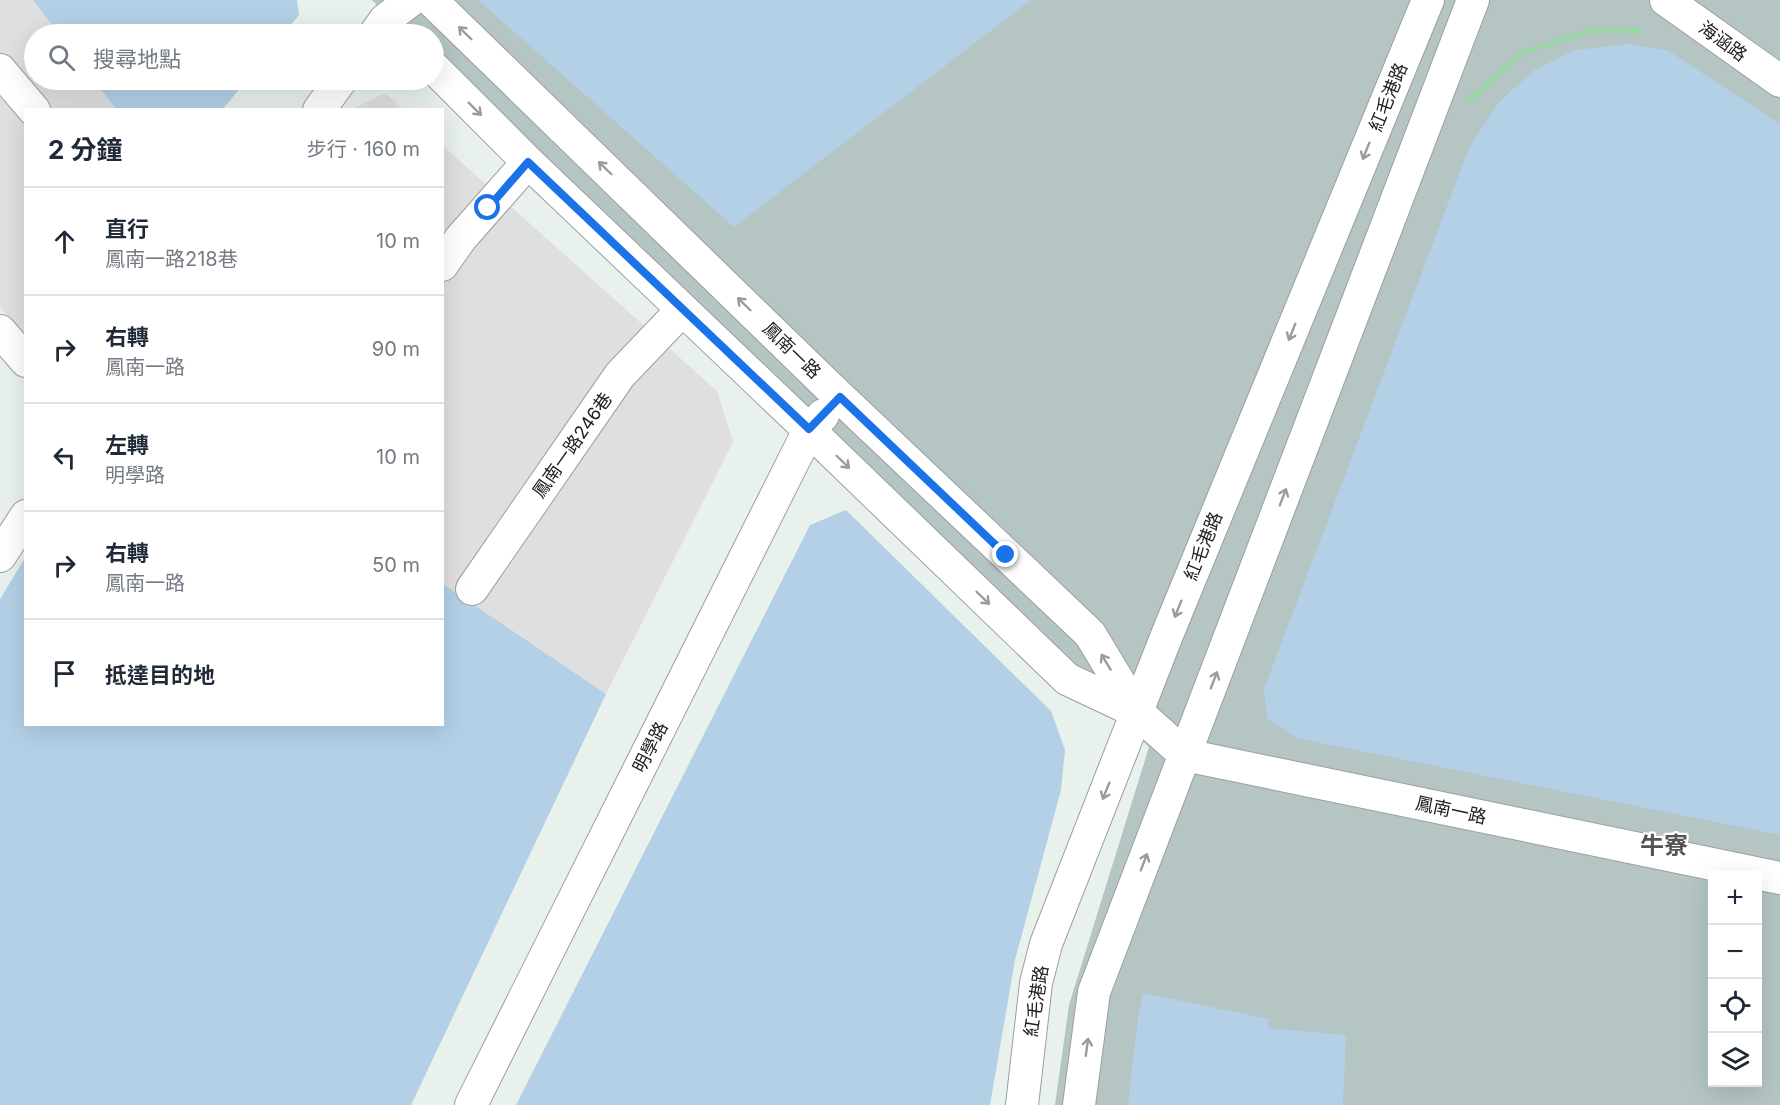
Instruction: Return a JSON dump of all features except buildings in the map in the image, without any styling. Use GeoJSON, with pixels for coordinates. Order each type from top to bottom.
{"type":"FeatureCollection","features":[{"type":"Feature","properties":{"kind":"street"},"geometry":{"type":"LineString","coordinates":[[382,22],[411,0]]}},
{"type":"Feature","properties":{"kind":"street","name":"鳳南一路"},"geometry":{"type":"LineString","coordinates":[[431,0],[840,397],[1090,634],[1137,712]]}},
{"type":"Feature","properties":{"kind":"street","name":"紅毛港路"},"geometry":{"type":"LineString","coordinates":[[1022,1105],[1036,982],[1046,944],[1137,712],[1428,0]]}},
{"type":"Feature","properties":{"kind":"street"},"geometry":{"type":"LineString","coordinates":[[1078,1105],[1094,992],[1473,0]]}},
{"type":"Feature","properties":{"kind":"street","name":"海涵路"},"geometry":{"type":"LineString","coordinates":[[1666,0],[1780,81]]}},
{"type":"Feature","properties":{"kind":"street"},"geometry":{"type":"LineString","coordinates":[[0,70],[32,108]]}},
{"type":"Feature","properties":{"kind":"street","name":"鳳南一路"},"geometry":{"type":"LineString","coordinates":[[444,78],[528,162],[809,429],[1067,679],[1137,712],[1185,755],[1780,878]]}},
{"type":"Feature","properties":{"kind":"street"},"geometry":{"type":"LineString","coordinates":[[320,108],[334,90]]}},
{"type":"Feature","properties":{"kind":"street"},"geometry":{"type":"LineString","coordinates":[[444,262],[461,238],[528,162]]}},
{"type":"Feature","properties":{"kind":"street","name":"鳳南一路246巷"},"geometry":{"type":"LineString","coordinates":[[472,589],[620,375],[682,310]]}},
{"type":"Feature","properties":{"kind":"street"},"geometry":{"type":"LineString","coordinates":[[0,331],[24,359]]}},
{"type":"Feature","properties":{"kind":"street","name":"明學路"},"geometry":{"type":"LineString","coordinates":[[471,1105],[809,429],[840,397]]}},
{"type":"Feature","properties":{"kind":"street"},"geometry":{"type":"LineString","coordinates":[[0,556],[24,519]]}},
{"type":"Feature","properties":{"kind":"path"},"geometry":{"type":"LineString","coordinates":[[1461,108],[1522,53],[1589,31],[1644,31]]}},
{"type":"Feature","properties":{"kind":"shaded area"},"geometry":{"type":"Polygon","coordinates":[[[0,0],[33,0],[51,24],[24,24],[24,90],[101,90],[115,108],[24,108],[24,336],[0,307],[0,0]]]}},
{"type":"Feature","properties":{"kind":"shaded area"},"geometry":{"type":"Polygon","coordinates":[[[33,0],[297,0],[299,15],[291,24],[51,24],[33,0]]]}},
{"type":"Feature","properties":{"kind":"shaded area"},"geometry":{"type":"Polygon","coordinates":[[[372,0],[1780,0],[1780,1105],[1055,1105],[1069,1005],[1149,747],[444,72],[444,24],[395,24],[372,0]]]}},
{"type":"Feature","properties":{"kind":"shaded area"},"geometry":{"type":"Polygon","coordinates":[[[478,0],[1031,0],[734,227],[478,0]]]}},
{"type":"Feature","properties":{"kind":"shaded area"},"geometry":{"type":"Polygon","coordinates":[[[1628,44],[1667,50],[1780,124],[1780,835],[1296,738],[1267,718],[1264,689],[1469,148],[1498,103],[1533,71],[1576,50],[1628,44]]]}},
{"type":"Feature","properties":{"kind":"shaded area"},"geometry":{"type":"Polygon","coordinates":[[[101,90],[239,90],[224,108],[115,108],[101,90]]]}},
{"type":"Feature","properties":{"kind":"shaded area"},"geometry":{"type":"Polygon","coordinates":[[[385,93],[402,108],[355,108],[385,93]]]}},
{"type":"Feature","properties":{"kind":"shaded area"},"geometry":{"type":"Polygon","coordinates":[[[444,147],[717,391],[733,442],[606,694],[444,585],[444,147]]]}},
{"type":"Feature","properties":{"kind":"shaded area"},"geometry":{"type":"Polygon","coordinates":[[[846,510],[1051,711],[1065,750],[1061,790],[1015,960],[990,1105],[516,1105],[810,525],[846,510]]]}},
{"type":"Feature","properties":{"kind":"shaded area"},"geometry":{"type":"Polygon","coordinates":[[[24,560],[24,726],[444,726],[444,585],[606,694],[411,1105],[0,1105],[0,599],[24,560]]]}},
{"type":"Feature","properties":{"kind":"shaded area"},"geometry":{"type":"Polygon","coordinates":[[[1143,993],[1269,1019],[1268,1028],[1346,1035],[1343,1105],[1128,1105],[1143,993]]]}},
{"type":"Feature","properties":{"kind":"district","name":"牛寮"},"geometry":{"type":"Point","coordinates":[1664,845]}},
{"type":"Feature","properties":{"kind":"route"},"geometry":{"type":"LineString","coordinates":[[488,208],[528,162],[809,429],[840,397],[1006,555]]}}]}
